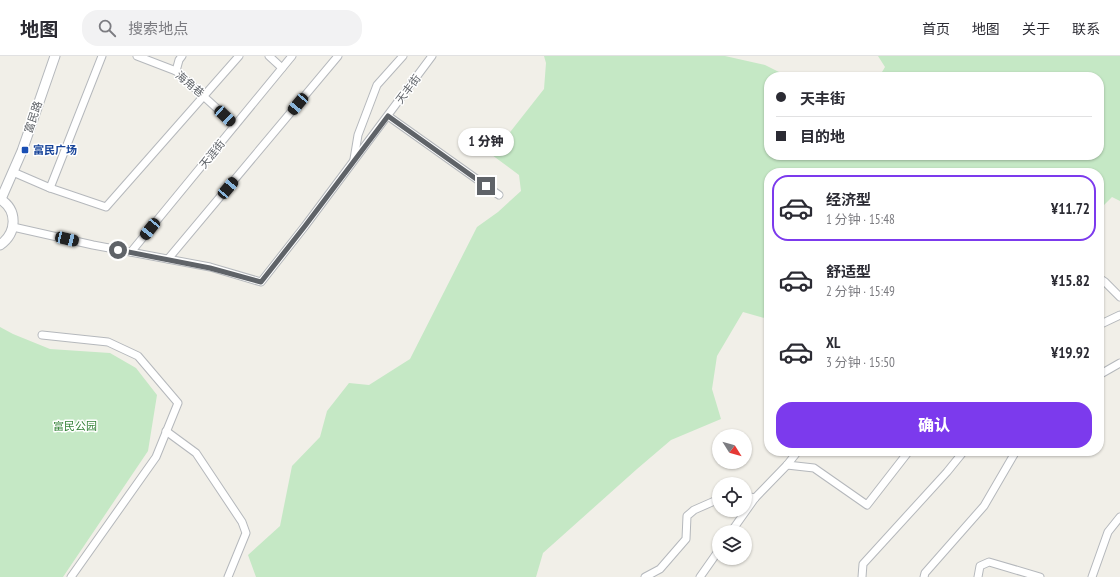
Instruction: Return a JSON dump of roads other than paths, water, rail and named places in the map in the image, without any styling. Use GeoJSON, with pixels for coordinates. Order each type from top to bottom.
{"type":"FeatureCollection","features":[{"type":"Feature","properties":{"kind":"street","name":"富民路"},"geometry":{"type":"LineString","coordinates":[[1,199],[13,172],[55,56]]}},
{"type":"Feature","properties":{"kind":"street"},"geometry":{"type":"LineString","coordinates":[[50,188],[102,56]]}},
{"type":"Feature","properties":{"kind":"street","name":"海角巷"},"geometry":{"type":"LineString","coordinates":[[136,56],[147,58],[176,71],[235,125]]}},
{"type":"Feature","properties":{"kind":"street"},"geometry":{"type":"LineString","coordinates":[[176,71],[179,60],[182,56]]}},
{"type":"Feature","properties":{"kind":"street"},"geometry":{"type":"LineString","coordinates":[[13,172],[50,188],[106,207],[239,56]]}},
{"type":"Feature","properties":{"kind":"street"},"geometry":{"type":"LineString","coordinates":[[269,56],[282,68]]}},
{"type":"Feature","properties":{"kind":"street","name":"天涯街"},"geometry":{"type":"LineString","coordinates":[[131,252],[292,56]]}},
{"type":"Feature","properties":{"kind":"street"},"geometry":{"type":"LineString","coordinates":[[168,259],[338,56]]}},
{"type":"Feature","properties":{"kind":"street"},"geometry":{"type":"LineString","coordinates":[[354,161],[358,135],[377,85],[402,56]]}},
{"type":"Feature","properties":{"kind":"street","name":"天丰街"},"geometry":{"type":"LineString","coordinates":[[13,227],[210,268],[261,282],[305,226],[432,56]]}},
{"type":"Feature","properties":{"kind":"street"},"geometry":{"type":"LineString","coordinates":[[388,116],[499,195]]}},
{"type":"Feature","properties":{"kind":"street"},"geometry":{"type":"LineString","coordinates":[[0,245],[10,235],[13,227],[13,218],[10,209],[1,199]]}},
{"type":"Feature","properties":{"kind":"street"},"geometry":{"type":"LineString","coordinates":[[1104,281],[1120,297]]}},
{"type":"Feature","properties":{"kind":"street"},"geometry":{"type":"LineString","coordinates":[[1104,323],[1120,315]]}},
{"type":"Feature","properties":{"kind":"street"},"geometry":{"type":"LineString","coordinates":[[42,336],[108,342],[138,356],[178,403],[156,457],[71,577]]}},
{"type":"Feature","properties":{"kind":"street"},"geometry":{"type":"LineString","coordinates":[[1104,372],[1120,363]]}},
{"type":"Feature","properties":{"kind":"street"},"geometry":{"type":"LineString","coordinates":[[166,431],[196,453],[242,522],[246,533],[228,577]]}},
{"type":"Feature","properties":{"kind":"street"},"geometry":{"type":"LineString","coordinates":[[736,525],[755,498],[794,456]]}},
{"type":"Feature","properties":{"kind":"street"},"geometry":{"type":"LineString","coordinates":[[787,465],[814,468],[867,506],[905,456]]}},
{"type":"Feature","properties":{"kind":"street"},"geometry":{"type":"LineString","coordinates":[[862,577],[863,564],[942,478],[960,456]]}},
{"type":"Feature","properties":{"kind":"street"},"geometry":{"type":"LineString","coordinates":[[924,577],[925,573],[984,506],[1013,456]]}},
{"type":"Feature","properties":{"kind":"street"},"geometry":{"type":"LineString","coordinates":[[645,577],[660,569],[686,539],[687,516],[694,510],[712,502]]}},
{"type":"Feature","properties":{"kind":"street"},"geometry":{"type":"LineString","coordinates":[[1092,577],[1108,532],[1120,517]]}},
{"type":"Feature","properties":{"kind":"street"},"geometry":{"type":"LineString","coordinates":[[700,577],[712,560]]}},
{"type":"Feature","properties":{"kind":"street"},"geometry":{"type":"LineString","coordinates":[[978,577],[980,566],[989,562],[1040,577]]}},
{"type":"Feature","properties":{"kind":"place","name":"富民广场"},"geometry":{"type":"Point","coordinates":[25,150]}},
{"type":"Feature","properties":{"kind":"park label","name":"富民公园"},"geometry":{"type":"Point","coordinates":[75,426]}}]}
